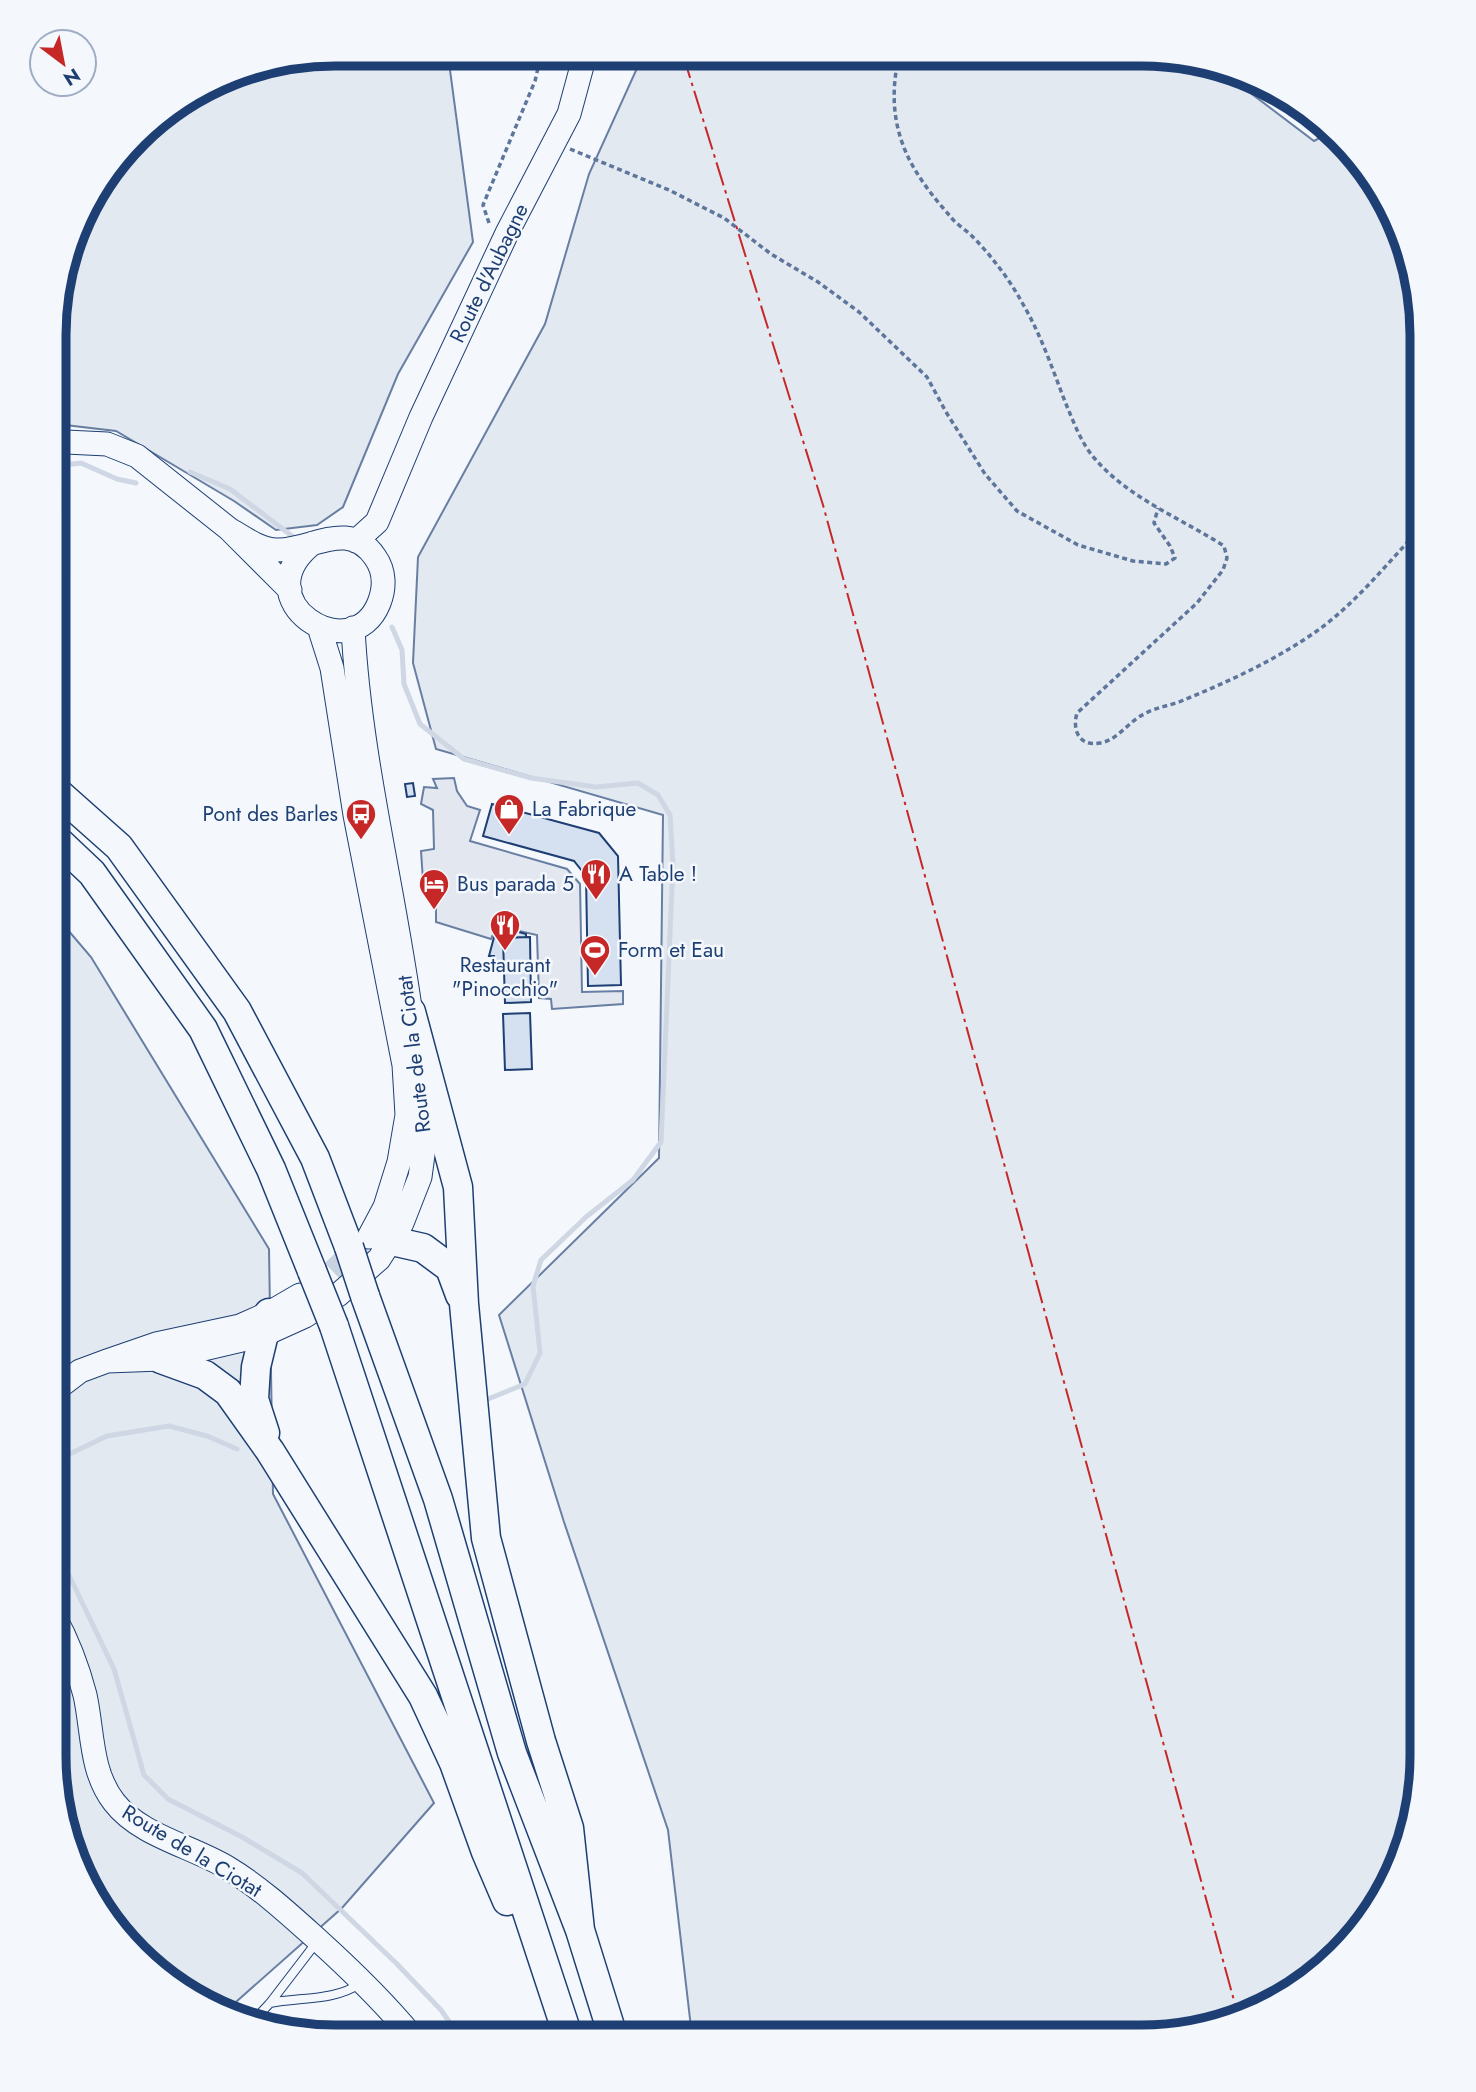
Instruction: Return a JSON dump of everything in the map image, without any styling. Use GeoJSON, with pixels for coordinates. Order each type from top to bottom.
{"type":"FeatureCollection","features":[{"type":"Feature","properties":{"kind":"highway"},"geometry":{"type":"LineString","coordinates":[[66,800],[119,847],[237,1011],[315,1158],[372,1246],[366,1296],[438,1499],[512,1753],[580,1930],[610,2025]]}},
{"type":"Feature","properties":{"kind":"highway"},"geometry":{"type":"LineString","coordinates":[[66,848],[92,873],[203,1029],[271,1169],[305,1294],[334,1326],[564,2025]]}},
{"type":"Feature","properties":{"kind":"highway"},"geometry":{"type":"LineString","coordinates":[[411,1012],[458,1187],[464,1304],[486,1538],[541,1741],[569,1828],[580,1930]]}},
{"type":"Feature","properties":{"kind":"highway"},"geometry":{"type":"LineString","coordinates":[[372,1246],[422,1248],[450,1268],[464,1304]]}},
{"type":"Feature","properties":{"kind":"highway"},"geometry":{"type":"LineString","coordinates":[[266,1324],[256,1367],[254,1399],[270,1451]]}},
{"type":"Feature","properties":{"kind":"highway"},"geometry":{"type":"LineString","coordinates":[[161,1359],[205,1375],[228,1392],[270,1451],[423,1696],[454,1763],[509,1906],[536,1936]]}},
{"type":"Feature","properties":{"kind":"main road","name":"Route d'Aubagne"},"geometry":{"type":"LineString","coordinates":[[356,541],[377,522],[421,417],[507,233],[569,114],[582,66]]}},
{"type":"Feature","properties":{"kind":"main road"},"geometry":{"type":"LineString","coordinates":[[66,442],[107,444],[137,456],[229,529],[290,590]]}},
{"type":"Feature","properties":{"kind":"main road","name":"Route d'Aubagne"},"geometry":{"type":"LineString","coordinates":[[379,564],[391,492]]}},
{"type":"Feature","properties":{"kind":"main road"},"geometry":{"type":"LineString","coordinates":[[229,529],[261,547],[275,551],[327,538],[342,537],[366,547],[379,564],[383,579],[380,601],[367,620],[353,628],[330,630],[308,621],[299,612],[293,602],[290,576],[294,563],[313,543]]}},
{"type":"Feature","properties":{"kind":"main road","name":"Route de la Ciotat"},"geometry":{"type":"LineString","coordinates":[[319,627],[332,668],[355,814],[404,1065],[407,1115],[399,1162],[372,1246]]}},
{"type":"Feature","properties":{"kind":"main road","name":"Route de la Ciotat"},"geometry":{"type":"LineString","coordinates":[[107,1361],[161,1359],[266,1324],[305,1294],[338,1295],[420,1177],[426,1132],[411,1012],[377,822],[355,662],[353,628]]}},
{"type":"Feature","properties":{"kind":"main road","name":"Route de la Ciotat"},"geometry":{"type":"LineString","coordinates":[[66,1382],[80,1371],[156,1343],[240,1326],[266,1324]]}},
{"type":"Feature","properties":{"kind":"main road","name":"Route de la Ciotat"},"geometry":{"type":"LineString","coordinates":[[66,1643],[85,1696],[98,1771],[104,1788],[114,1803],[127,1816],[148,1829],[228,1868],[270,1899],[363,1982],[403,2025]]}},
{"type":"Feature","properties":{"kind":"lane"},"geometry":{"type":"LineString","coordinates":[[355,814],[377,822]]}},
{"type":"Feature","properties":{"kind":"lane"},"geometry":{"type":"LineString","coordinates":[[260,2014],[318,1940]]}},
{"type":"Feature","properties":{"kind":"lane"},"geometry":{"type":"LineString","coordinates":[[270,2003],[337,1995],[363,1982]]}},
{"type":"Feature","properties":{"kind":"path"},"geometry":{"type":"LineString","coordinates":[[507,233],[490,225],[483,205],[535,81],[538,66]]}},
{"type":"Feature","properties":{"kind":"path"},"geometry":{"type":"LineString","coordinates":[[897,66],[894,109],[903,146],[919,175],[951,218],[970,234],[998,266],[1024,305],[1043,342],[1079,434],[1095,460],[1112,476],[1158,508],[1224,546],[1227,558],[1223,570],[1197,603],[1077,713],[1075,731],[1087,742],[1097,744],[1108,740],[1140,716],[1245,673],[1278,656],[1322,627],[1356,600],[1410,540]]}},
{"type":"Feature","properties":{"kind":"path"},"geometry":{"type":"LineString","coordinates":[[555,142],[669,190],[724,218],[771,254],[818,282],[859,312],[927,377],[985,474],[1017,511],[1077,545],[1133,561],[1166,564],[1175,558],[1154,523],[1158,508]]}},
{"type":"Feature","properties":{"kind":"shaded area"},"geometry":{"type":"Polygon","coordinates":[[[335,66],[449,66],[473,242],[398,374],[343,507],[317,525],[276,530],[234,501],[116,431],[66,425],[67,318],[72,283],[87,232],[102,201],[133,158],[158,133],[201,102],[232,87],[266,76],[335,66]]]}},
{"type":"Feature","properties":{"kind":"shaded area"},"geometry":{"type":"Polygon","coordinates":[[[638,66],[1158,67],[1193,72],[1241,86],[1314,141],[1322,137],[1343,158],[1374,201],[1395,249],[1407,300],[1410,335],[1409,1774],[1404,1809],[1389,1860],[1374,1891],[1354,1920],[1331,1947],[1304,1970],[1260,1998],[1227,2011],[1158,2025],[691,2025],[668,1830],[564,1522],[499,1315],[659,1158],[663,815],[436,749],[413,663],[418,557],[545,324],[589,174],[638,66]]]}},
{"type":"Feature","properties":{"kind":"shaded area"},"geometry":{"type":"Polygon","coordinates":[[[454,778],[457,791],[467,806],[480,810],[470,841],[567,869],[580,884],[582,992],[623,991],[623,1004],[552,1009],[551,999],[539,998],[537,935],[497,926],[491,939],[436,922],[436,895],[424,895],[421,851],[434,849],[433,810],[421,804],[424,787],[437,788],[433,779],[454,778]]]}},
{"type":"Feature","properties":{"kind":"shaded area"},"geometry":{"type":"Polygon","coordinates":[[[66,928],[91,957],[269,1249],[273,1494],[434,1803],[342,1908],[232,2005],[201,1990],[172,1970],[133,1934],[94,1876],[76,1826],[66,1757],[66,928]]]}},
{"type":"Feature","properties":{"kind":"building"},"geometry":{"type":"Polygon","coordinates":[[[413,783],[415,796],[407,797],[405,784],[413,783]]]}},
{"type":"Feature","properties":{"kind":"building"},"geometry":{"type":"Polygon","coordinates":[[[492,804],[599,833],[618,856],[621,985],[588,986],[586,876],[574,861],[483,836],[492,804]]]}},
{"type":"Feature","properties":{"kind":"building"},"geometry":{"type":"Polygon","coordinates":[[[497,926],[526,934],[526,937],[503,938],[504,971],[494,972],[494,956],[489,956],[497,926]]]}},
{"type":"Feature","properties":{"kind":"building"},"geometry":{"type":"Polygon","coordinates":[[[530,937],[531,1002],[505,1003],[503,938],[530,937]]]}},
{"type":"Feature","properties":{"kind":"building"},"geometry":{"type":"Polygon","coordinates":[[[530,1013],[532,1069],[505,1070],[503,1014],[530,1013]]]}},
{"type":"Feature","properties":{"kind":"waterway"},"geometry":{"type":"LineString","coordinates":[[66,465],[81,463],[117,479],[136,483]]}},
{"type":"Feature","properties":{"kind":"waterway"},"geometry":{"type":"LineString","coordinates":[[190,472],[230,489],[292,536]]}},
{"type":"Feature","properties":{"kind":"waterway"},"geometry":{"type":"LineString","coordinates":[[392,627],[402,650],[404,684],[420,724],[464,759],[531,778],[596,787],[638,783],[658,795],[670,815],[673,864],[661,1142],[633,1180],[586,1217],[541,1260],[533,1286],[540,1353],[525,1384],[488,1399]]}},
{"type":"Feature","properties":{"kind":"waterway"},"geometry":{"type":"LineString","coordinates":[[66,1456],[107,1436],[169,1426],[207,1436],[237,1449]]}},
{"type":"Feature","properties":{"kind":"waterway"},"geometry":{"type":"LineString","coordinates":[[66,1569],[114,1669],[144,1775],[168,1799],[242,1837],[302,1873],[396,1963],[441,2010],[451,2025]]}},
{"type":"Feature","properties":{"kind":"tunnel"},"geometry":{"type":"LineString","coordinates":[[305,1291],[330,1274],[362,1244]]}},
{"type":"Feature","properties":{"kind":"power"},"geometry":{"type":"LineString","coordinates":[[686,66],[823,505],[1236,2008]]}},
{"type":"Feature","properties":{"kind":"place","name":"La Fabrique"},"geometry":{"type":"Point","coordinates":[509,836]}},
{"type":"Feature","properties":{"kind":"place","name":"Pont des Barles"},"geometry":{"type":"Point","coordinates":[361,841]}},
{"type":"Feature","properties":{"kind":"place","name":"A Table !"},"geometry":{"type":"Point","coordinates":[596,901]}},
{"type":"Feature","properties":{"kind":"place","name":"Bus parada 5"},"geometry":{"type":"Point","coordinates":[434,911]}},
{"type":"Feature","properties":{"kind":"place","name":"Restaurant \"Pinocchio\""},"geometry":{"type":"Point","coordinates":[505,952]}},
{"type":"Feature","properties":{"kind":"place","name":"Form et Eau"},"geometry":{"type":"Point","coordinates":[595,977]}}]}
